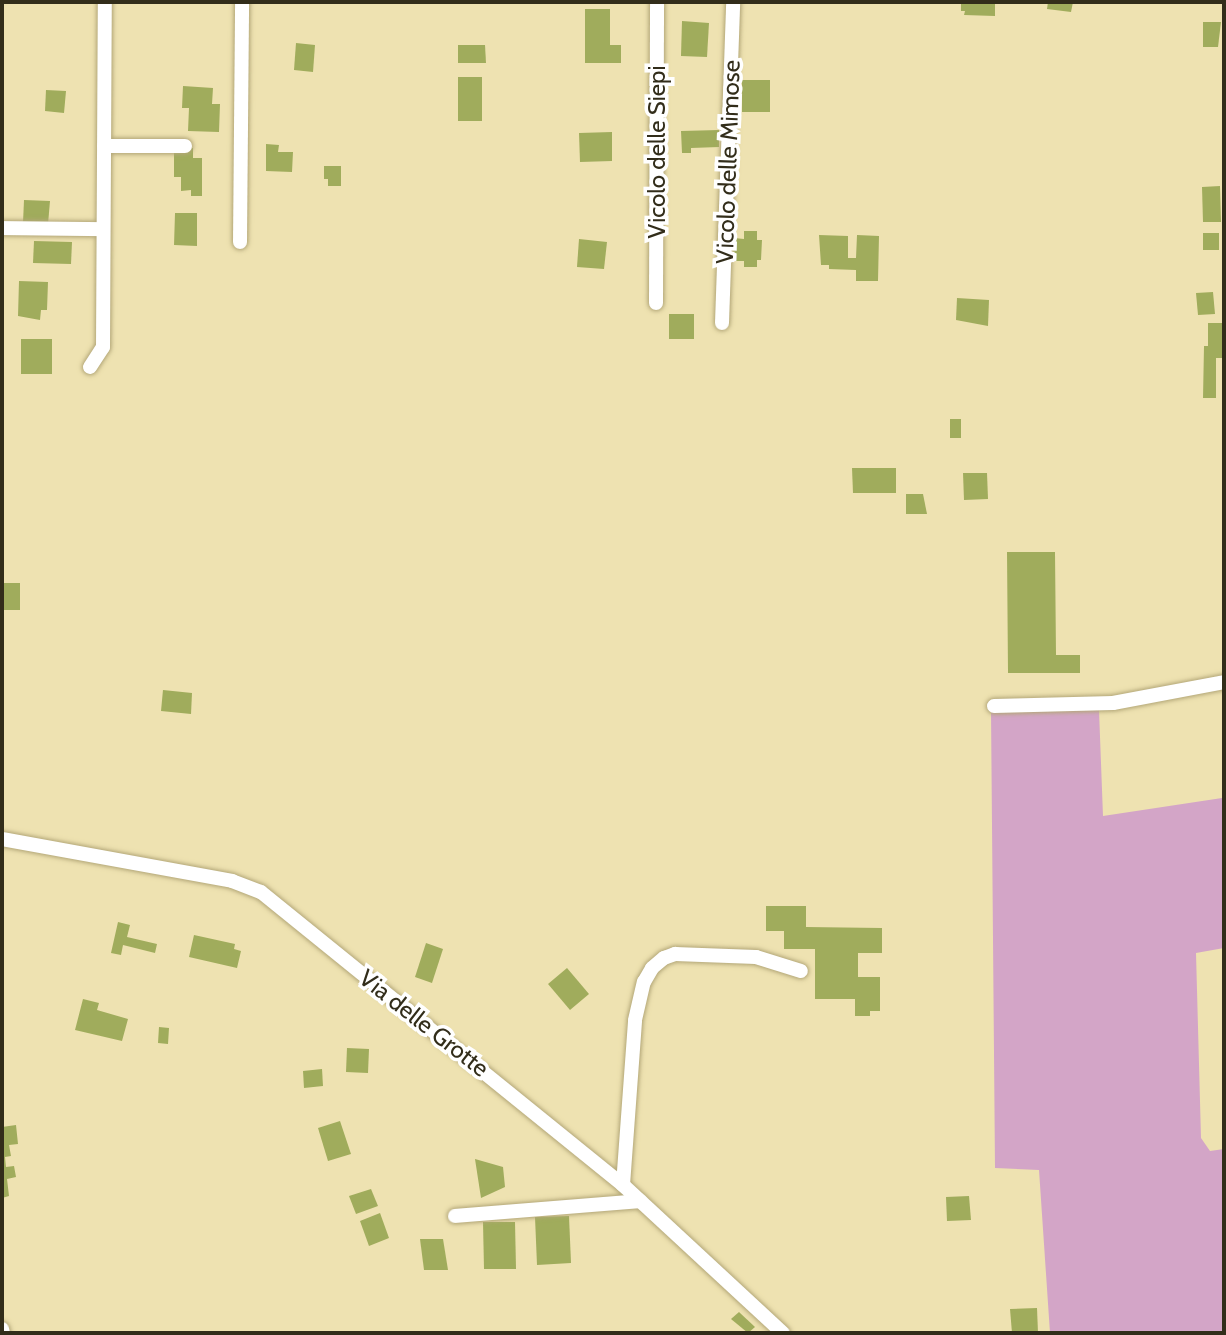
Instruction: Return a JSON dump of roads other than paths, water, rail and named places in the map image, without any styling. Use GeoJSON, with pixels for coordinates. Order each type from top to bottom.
{"type":"FeatureCollection","features":[{"type":"Feature","properties":{"kind":"street"},"geometry":{"type":"LineString","coordinates":[[90,367],[103,346],[105,2]]}},
{"type":"Feature","properties":{"kind":"street"},"geometry":{"type":"LineString","coordinates":[[240,242],[242,2]]}},
{"type":"Feature","properties":{"kind":"street","name":"Vicolo delle Siepi"},"geometry":{"type":"LineString","coordinates":[[656,303],[657,2]]}},
{"type":"Feature","properties":{"kind":"street","name":"Vicolo delle Mimose"},"geometry":{"type":"LineString","coordinates":[[722,323],[733,2]]}},
{"type":"Feature","properties":{"kind":"street"},"geometry":{"type":"LineString","coordinates":[[104,146],[185,146]]}},
{"type":"Feature","properties":{"kind":"street"},"geometry":{"type":"LineString","coordinates":[[2,228],[103,229]]}},
{"type":"Feature","properties":{"kind":"street"},"geometry":{"type":"LineString","coordinates":[[994,706],[1113,703],[1224,682]]}},
{"type":"Feature","properties":{"kind":"street","name":"Via delle Grotte"},"geometry":{"type":"LineString","coordinates":[[2,839],[232,881],[261,892],[623,1185],[783,1333]]}},
{"type":"Feature","properties":{"kind":"street"},"geometry":{"type":"LineString","coordinates":[[623,1185],[635,1020],[640,994],[652,968],[664,958],[675,954],[756,957],[800,971]]}},
{"type":"Feature","properties":{"kind":"street"},"geometry":{"type":"LineString","coordinates":[[455,1216],[640,1201]]}}]}
